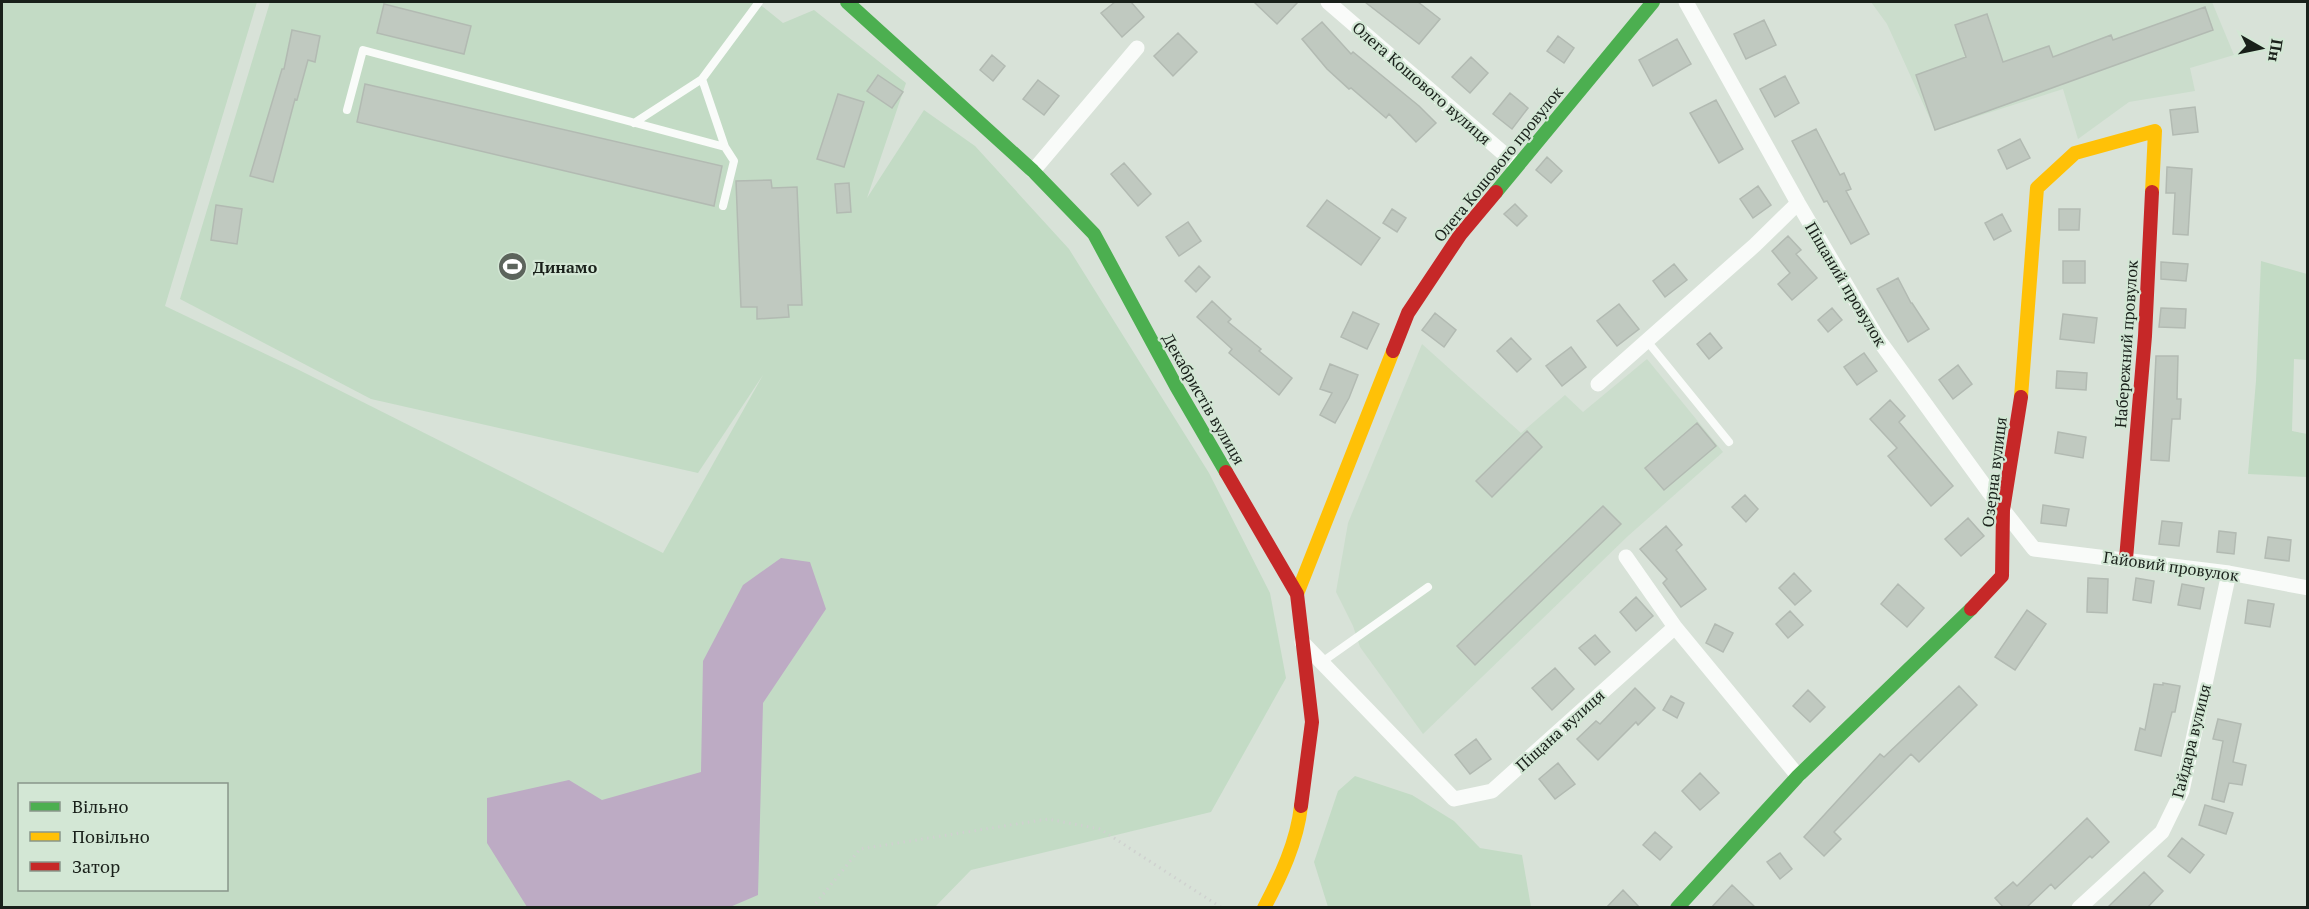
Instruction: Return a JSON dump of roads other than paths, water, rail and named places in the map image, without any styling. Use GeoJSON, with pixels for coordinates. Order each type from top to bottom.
{"type":"FeatureCollection","features":[{"type":"Feature","properties":{"kind":"street","name":"Декабристів вулиця"},"geometry":{"type":"LineString","coordinates":[[846,2],[1033,171],[1094,234],[1176,386],[1297,594],[1312,722],[1299,823],[1279,880],[1264,908]]}},
{"type":"Feature","properties":{"kind":"street","name":"Олега Кошового вулиця"},"geometry":{"type":"LineString","coordinates":[[1328,2],[1517,165]]}},
{"type":"Feature","properties":{"kind":"street","name":"Олега Кошового провулок"},"geometry":{"type":"LineString","coordinates":[[1297,594],[1408,314],[1460,235],[1653,2]]}},
{"type":"Feature","properties":{"kind":"street","name":"Піщаний провулок"},"geometry":{"type":"LineString","coordinates":[[1686,2],[1798,203],[1878,339],[2034,549]]}},
{"type":"Feature","properties":{"kind":"street"},"geometry":{"type":"LineString","coordinates":[[1033,171],[1137,48]]}},
{"type":"Feature","properties":{"kind":"street","name":"Озерна вулиця"},"geometry":{"type":"LineString","coordinates":[[1677,908],[1798,776],[1965,615],[2002,576],[2003,510],[2022,389],[2037,188],[2075,153],[2155,131]]}},
{"type":"Feature","properties":{"kind":"street","name":"Набережний провулок"},"geometry":{"type":"LineString","coordinates":[[2126,559],[2145,336],[2155,131]]}},
{"type":"Feature","properties":{"kind":"street"},"geometry":{"type":"LineString","coordinates":[[1598,384],[1755,245],[1798,203]]}},
{"type":"Feature","properties":{"kind":"street","name":"Гайовий провулок"},"geometry":{"type":"LineString","coordinates":[[2034,549],[2229,573],[2307,588]]}},
{"type":"Feature","properties":{"kind":"street"},"geometry":{"type":"LineString","coordinates":[[1626,557],[1675,627],[1798,776]]}},
{"type":"Feature","properties":{"kind":"street","name":"Гайдара вулиця"},"geometry":{"type":"LineString","coordinates":[[2079,908],[2162,832],[2182,791],[2229,573]]}},
{"type":"Feature","properties":{"kind":"street","name":"Піщана вулиця"},"geometry":{"type":"LineString","coordinates":[[1302,642],[1454,799],[1492,791],[1675,627]]}},
{"type":"Feature","properties":{"kind":"lane"},"geometry":{"type":"LineString","coordinates":[[634,123],[702,80],[759,2]]}},
{"type":"Feature","properties":{"kind":"lane"},"geometry":{"type":"LineString","coordinates":[[347,110],[363,50],[725,147]]}},
{"type":"Feature","properties":{"kind":"lane"},"geometry":{"type":"LineString","coordinates":[[702,80],[725,147],[734,161],[723,206]]}},
{"type":"Feature","properties":{"kind":"lane"},"geometry":{"type":"LineString","coordinates":[[1647,341],[1729,442]]}},
{"type":"Feature","properties":{"kind":"lane"},"geometry":{"type":"LineString","coordinates":[[1322,662],[1428,587]]}},
{"type":"Feature","properties":{"kind":"place","name":"Динамо"},"geometry":{"type":"Point","coordinates":[512,267]}}]}
